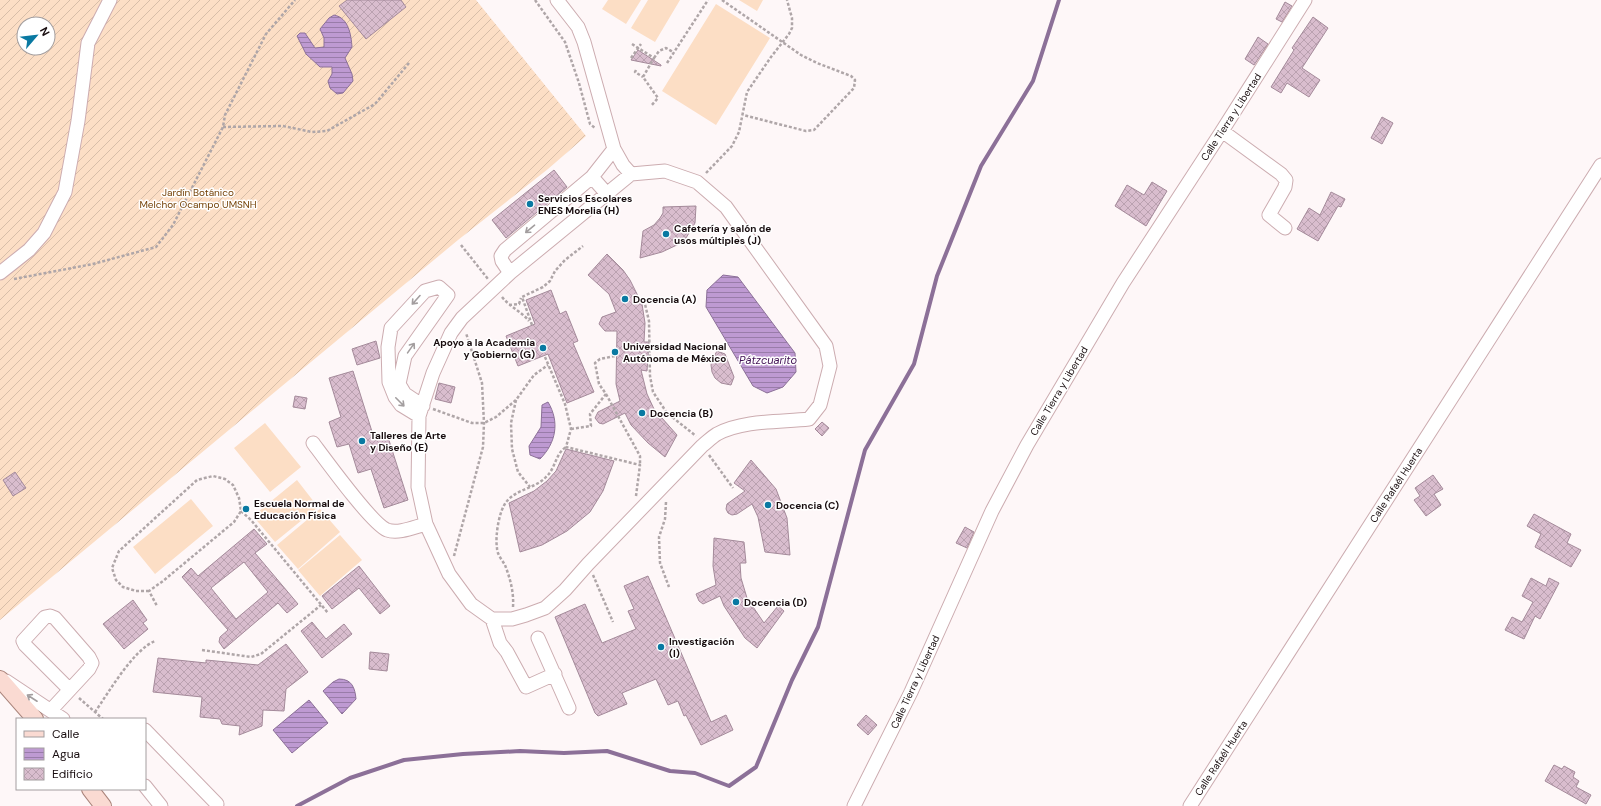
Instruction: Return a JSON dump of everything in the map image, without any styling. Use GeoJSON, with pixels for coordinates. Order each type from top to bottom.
{"type":"FeatureCollection","features":[{"type":"Feature","properties":{"kind":"main road"},"geometry":{"type":"LineString","coordinates":[[0,678],[33,718]]}},
{"type":"Feature","properties":{"kind":"main road"},"geometry":{"type":"LineString","coordinates":[[0,690],[23,718]]}},
{"type":"Feature","properties":{"kind":"main road"},"geometry":{"type":"LineString","coordinates":[[81,790],[94,806]]}},
{"type":"Feature","properties":{"kind":"main road"},"geometry":{"type":"LineString","coordinates":[[91,790],[103,806]]}},
{"type":"Feature","properties":{"kind":"street"},"geometry":{"type":"LineString","coordinates":[[3,276],[44,233],[65,192],[78,121],[88,43],[110,0]]}},
{"type":"Feature","properties":{"kind":"street"},"geometry":{"type":"LineString","coordinates":[[557,0],[578,27],[581,34],[613,145],[622,165],[631,174]]}},
{"type":"Feature","properties":{"kind":"street","name":"Calle Tierra y Libertad"},"geometry":{"type":"LineString","coordinates":[[854,806],[911,692],[992,512],[1027,445],[1123,283],[1305,0]]}},
{"type":"Feature","properties":{"kind":"street"},"geometry":{"type":"LineString","coordinates":[[1222,131],[1281,174],[1286,180],[1285,187],[1269,215],[1285,228]]}},
{"type":"Feature","properties":{"kind":"street"},"geometry":{"type":"LineString","coordinates":[[510,273],[502,261],[501,256],[505,250],[592,177],[613,145]]}},
{"type":"Feature","properties":{"kind":"street","name":"Calle Rafaél Huerta"},"geometry":{"type":"LineString","coordinates":[[1190,806],[1601,165]]}},
{"type":"Feature","properties":{"kind":"street"},"geometry":{"type":"LineString","coordinates":[[665,171],[697,182],[726,207],[826,346],[830,366],[820,405],[809,419],[751,423],[718,434],[702,446],[588,564],[565,590],[545,608],[526,615],[502,619],[471,604],[449,574],[426,524],[418,487],[421,411],[436,366],[451,333],[462,318],[494,287],[631,174],[665,171]]}},
{"type":"Feature","properties":{"kind":"street"},"geometry":{"type":"LineString","coordinates":[[592,177],[607,194]]}},
{"type":"Feature","properties":{"kind":"street"},"geometry":{"type":"LineString","coordinates":[[394,383],[405,356],[448,294],[439,287],[425,291],[391,328],[388,347],[394,383],[421,411]]}},
{"type":"Feature","properties":{"kind":"street"},"geometry":{"type":"LineString","coordinates":[[313,443],[370,517],[385,529],[395,531],[426,524]]}},
{"type":"Feature","properties":{"kind":"street"},"geometry":{"type":"LineString","coordinates":[[51,710],[89,669],[92,663],[89,657],[55,618],[50,616],[45,617],[23,641],[25,645],[69,689]]}},
{"type":"Feature","properties":{"kind":"street"},"geometry":{"type":"LineString","coordinates":[[502,619],[500,643],[507,652],[526,687],[555,674]]}},
{"type":"Feature","properties":{"kind":"street"},"geometry":{"type":"LineString","coordinates":[[538,638],[570,708]]}},
{"type":"Feature","properties":{"kind":"street"},"geometry":{"type":"LineString","coordinates":[[0,678],[62,718]]}},
{"type":"Feature","properties":{"kind":"street"},"geometry":{"type":"LineString","coordinates":[[146,731],[217,804]]}},
{"type":"Feature","properties":{"kind":"street"},"geometry":{"type":"LineString","coordinates":[[146,787],[161,806]]}},
{"type":"Feature","properties":{"kind":"path"},"geometry":{"type":"LineString","coordinates":[[3,276],[93,264],[156,247],[173,225],[223,127],[225,115],[266,34],[295,0]]}},
{"type":"Feature","properties":{"kind":"path"},"geometry":{"type":"LineString","coordinates":[[535,0],[565,42],[579,83],[590,124],[613,145]]}},
{"type":"Feature","properties":{"kind":"path"},"geometry":{"type":"LineString","coordinates":[[667,63],[708,0]]}},
{"type":"Feature","properties":{"kind":"path"},"geometry":{"type":"LineString","coordinates":[[722,0],[783,42],[817,63],[851,76],[855,80],[854,88],[814,130],[806,131],[743,115]]}},
{"type":"Feature","properties":{"kind":"path"},"geometry":{"type":"LineString","coordinates":[[697,182],[732,146],[739,132],[747,92],[771,57],[790,34],[792,28],[792,18],[787,0]]}},
{"type":"Feature","properties":{"kind":"path"},"geometry":{"type":"LineString","coordinates":[[632,44],[654,58]]}},
{"type":"Feature","properties":{"kind":"path"},"geometry":{"type":"LineString","coordinates":[[631,58],[640,44]]}},
{"type":"Feature","properties":{"kind":"path"},"geometry":{"type":"LineString","coordinates":[[643,77],[659,51],[666,48],[673,52]]}},
{"type":"Feature","properties":{"kind":"path"},"geometry":{"type":"LineString","coordinates":[[223,127],[283,126],[312,132],[327,131],[375,104],[409,63]]}},
{"type":"Feature","properties":{"kind":"path"},"geometry":{"type":"LineString","coordinates":[[636,70],[635,72],[643,77],[658,98],[651,106]]}},
{"type":"Feature","properties":{"kind":"path"},"geometry":{"type":"LineString","coordinates":[[461,245],[509,305],[525,316],[532,325],[522,297]]}},
{"type":"Feature","properties":{"kind":"path"},"geometry":{"type":"LineString","coordinates":[[509,305],[519,304],[522,297],[543,287],[550,281],[555,271],[565,260],[583,246]]}},
{"type":"Feature","properties":{"kind":"path"},"geometry":{"type":"LineString","coordinates":[[644,300],[649,321],[650,376],[653,392],[667,413],[697,437],[733,488]]}},
{"type":"Feature","properties":{"kind":"path"},"geometry":{"type":"LineString","coordinates":[[449,574],[483,447],[484,423],[482,383],[462,318]]}},
{"type":"Feature","properties":{"kind":"path"},"geometry":{"type":"LineString","coordinates":[[615,356],[600,359],[595,363],[599,384],[640,456],[636,497],[640,510]]}},
{"type":"Feature","properties":{"kind":"path"},"geometry":{"type":"LineString","coordinates":[[502,619],[513,599],[510,578],[497,549],[498,528],[502,508],[508,500],[546,478],[553,468],[561,450],[566,446],[571,429],[565,404],[545,357]]}},
{"type":"Feature","properties":{"kind":"path"},"geometry":{"type":"LineString","coordinates":[[421,411],[472,423],[484,423],[496,417],[516,400],[534,375],[548,365]]}},
{"type":"Feature","properties":{"kind":"path"},"geometry":{"type":"LineString","coordinates":[[571,429],[591,426],[590,414],[606,394]]}},
{"type":"Feature","properties":{"kind":"path"},"geometry":{"type":"LineString","coordinates":[[516,400],[511,423],[512,449],[518,472],[530,487]]}},
{"type":"Feature","properties":{"kind":"path"},"geometry":{"type":"LineString","coordinates":[[566,446],[640,466]]}},
{"type":"Feature","properties":{"kind":"path"},"geometry":{"type":"LineString","coordinates":[[213,476],[225,479],[233,486],[239,498],[241,512],[234,522],[163,581],[149,590],[136,591],[123,587],[116,580],[112,568],[119,551],[197,480],[213,476]]}},
{"type":"Feature","properties":{"kind":"path"},"geometry":{"type":"LineString","coordinates":[[659,492],[666,501],[666,519],[659,537],[660,562],[670,586]]}},
{"type":"Feature","properties":{"kind":"path"},"geometry":{"type":"LineString","coordinates":[[241,512],[252,520],[328,613]]}},
{"type":"Feature","properties":{"kind":"path"},"geometry":{"type":"LineString","coordinates":[[588,564],[613,622]]}},
{"type":"Feature","properties":{"kind":"path"},"geometry":{"type":"LineString","coordinates":[[149,590],[157,606]]}},
{"type":"Feature","properties":{"kind":"path"},"geometry":{"type":"LineString","coordinates":[[202,650],[251,657],[261,654],[321,605]]}},
{"type":"Feature","properties":{"kind":"path"},"geometry":{"type":"LineString","coordinates":[[95,712],[135,656],[147,644],[155,641]]}},
{"type":"Feature","properties":{"kind":"path"},"geometry":{"type":"LineString","coordinates":[[69,689],[101,718]]}},
{"type":"Feature","properties":{"kind":"green space","name":"Jardín Botánico Melchor Ocampo UMSNH"},"geometry":{"type":"Polygon","coordinates":[[[0,0],[476,0],[586,136],[548,169],[458,240],[0,620],[0,0]]]}},
{"type":"Feature","properties":{"kind":"green space"},"geometry":{"type":"Polygon","coordinates":[[[608,0],[641,0],[626,24],[602,9],[608,0]]]}},
{"type":"Feature","properties":{"kind":"green space"},"geometry":{"type":"Polygon","coordinates":[[[648,0],[680,0],[655,42],[631,28],[648,0]]]}},
{"type":"Feature","properties":{"kind":"green space"},"geometry":{"type":"Polygon","coordinates":[[[739,0],[763,0],[757,11],[739,0]]]}},
{"type":"Feature","properties":{"kind":"green space"},"geometry":{"type":"Polygon","coordinates":[[[716,4],[770,38],[716,125],[662,91],[716,4]]]}},
{"type":"Feature","properties":{"kind":"green space"},"geometry":{"type":"Polygon","coordinates":[[[265,423],[301,467],[270,492],[234,448],[265,423]]]}},
{"type":"Feature","properties":{"kind":"green space"},"geometry":{"type":"Polygon","coordinates":[[[297,480],[318,507],[275,542],[253,516],[297,480]]]}},
{"type":"Feature","properties":{"kind":"green space"},"geometry":{"type":"Polygon","coordinates":[[[191,499],[213,526],[155,574],[133,547],[191,499]]]}},
{"type":"Feature","properties":{"kind":"green space"},"geometry":{"type":"Polygon","coordinates":[[[320,509],[340,532],[298,569],[277,545],[320,509]]]}},
{"type":"Feature","properties":{"kind":"green space"},"geometry":{"type":"Polygon","coordinates":[[[340,535],[362,560],[320,596],[298,570],[340,535]]]}},
{"type":"Feature","properties":{"kind":"water"},"geometry":{"type":"Polygon","coordinates":[[[334,15],[346,23],[350,32],[352,47],[345,58],[352,74],[353,81],[343,93],[337,94],[330,88],[328,81],[332,74],[332,67],[320,67],[306,54],[297,36],[300,33],[305,33],[315,48],[324,47],[324,38],[320,29],[329,18],[334,15]]]}},
{"type":"Feature","properties":{"kind":"water","name":"Pátzcuarito"},"geometry":{"type":"Polygon","coordinates":[[[723,275],[738,277],[795,353],[796,372],[783,387],[767,393],[753,386],[706,307],[707,290],[723,275]]]}},
{"type":"Feature","properties":{"kind":"water"},"geometry":{"type":"Polygon","coordinates":[[[548,402],[552,410],[555,425],[553,439],[550,446],[540,459],[530,455],[529,446],[541,427],[542,405],[548,402]]]}},
{"type":"Feature","properties":{"kind":"water"},"geometry":{"type":"Polygon","coordinates":[[[339,679],[350,682],[354,688],[356,699],[342,714],[323,691],[339,679]]]}},
{"type":"Feature","properties":{"kind":"water"},"geometry":{"type":"Polygon","coordinates":[[[309,700],[328,723],[292,753],[273,730],[309,700]]]}},
{"type":"Feature","properties":{"kind":"building"},"geometry":{"type":"Polygon","coordinates":[[[347,0],[401,0],[406,7],[366,39],[339,6],[347,0]]]}},
{"type":"Feature","properties":{"kind":"building"},"geometry":{"type":"Polygon","coordinates":[[[1285,2],[1292,6],[1282,22],[1276,19],[1285,2]]]}},
{"type":"Feature","properties":{"kind":"building"},"geometry":{"type":"Polygon","coordinates":[[[1313,17],[1328,28],[1302,68],[1320,80],[1309,97],[1287,83],[1281,93],[1271,87],[1294,50],[1292,48],[1313,17]]]}},
{"type":"Feature","properties":{"kind":"building"},"geometry":{"type":"Polygon","coordinates":[[[1258,37],[1268,44],[1254,65],[1245,59],[1258,37]]]}},
{"type":"Feature","properties":{"kind":"building"},"geometry":{"type":"Polygon","coordinates":[[[638,50],[661,65],[661,66],[631,60],[638,50]]]}},
{"type":"Feature","properties":{"kind":"building"},"geometry":{"type":"Polygon","coordinates":[[[1382,117],[1393,123],[1382,144],[1371,138],[1382,117]]]}},
{"type":"Feature","properties":{"kind":"building","name":"Servicios Escolares ENES Morelia (H)"},"geometry":{"type":"Polygon","coordinates":[[[554,170],[567,187],[506,238],[492,220],[554,170]]]}},
{"type":"Feature","properties":{"kind":"building"},"geometry":{"type":"Polygon","coordinates":[[[1152,182],[1167,191],[1146,226],[1115,206],[1127,185],[1144,195],[1152,182]]]}},
{"type":"Feature","properties":{"kind":"building"},"geometry":{"type":"Polygon","coordinates":[[[1331,192],[1345,199],[1341,207],[1338,206],[1318,241],[1297,229],[1309,208],[1320,215],[1331,192]]]}},
{"type":"Feature","properties":{"kind":"building","name":"Cafetería y salón de usos múltiples (J)"},"geometry":{"type":"Polygon","coordinates":[[[696,206],[695,223],[686,238],[679,244],[662,252],[640,258],[643,231],[654,225],[660,218],[663,213],[663,207],[696,206]]]}},
{"type":"Feature","properties":{"kind":"building"},"geometry":{"type":"Polygon","coordinates":[[[607,254],[623,270],[630,280],[642,304],[645,323],[644,342],[649,342],[647,371],[641,370],[647,394],[654,409],[677,435],[665,457],[648,443],[631,425],[625,413],[603,424],[599,423],[595,418],[598,412],[620,401],[616,384],[617,331],[605,331],[599,324],[602,317],[616,312],[609,294],[588,275],[607,254]]]}},
{"type":"Feature","properties":{"kind":"building","name":"Apoyo a la Academia y Gobierno (G)"},"geometry":{"type":"Polygon","coordinates":[[[551,290],[560,314],[566,311],[578,341],[573,343],[594,392],[567,403],[548,354],[518,366],[506,336],[535,324],[526,300],[551,290]]]}},
{"type":"Feature","properties":{"kind":"building"},"geometry":{"type":"Polygon","coordinates":[[[376,341],[380,358],[357,365],[352,349],[376,341]]]}},
{"type":"Feature","properties":{"kind":"building"},"geometry":{"type":"Polygon","coordinates":[[[717,351],[725,354],[734,377],[731,385],[721,383],[715,378],[712,372],[712,360],[717,351]]]}},
{"type":"Feature","properties":{"kind":"building","name":"Talleres de Arte y Diseño (E)"},"geometry":{"type":"Polygon","coordinates":[[[353,371],[374,438],[387,434],[408,500],[384,508],[371,469],[358,473],[349,444],[337,447],[329,422],[341,417],[329,378],[353,371]]]}},
{"type":"Feature","properties":{"kind":"building"},"geometry":{"type":"Polygon","coordinates":[[[439,383],[455,387],[451,403],[435,399],[439,383]]]}},
{"type":"Feature","properties":{"kind":"building"},"geometry":{"type":"Polygon","coordinates":[[[295,396],[307,398],[305,409],[293,407],[295,396]]]}},
{"type":"Feature","properties":{"kind":"building"},"geometry":{"type":"Polygon","coordinates":[[[822,422],[829,428],[822,436],[815,429],[822,422]]]}},
{"type":"Feature","properties":{"kind":"building"},"geometry":{"type":"Polygon","coordinates":[[[566,449],[614,461],[603,491],[590,512],[567,531],[542,545],[520,552],[509,503],[534,491],[547,481],[556,471],[566,449]]]}},
{"type":"Feature","properties":{"kind":"building","name":"Docencia (C)"},"geometry":{"type":"Polygon","coordinates":[[[751,460],[776,489],[787,518],[790,555],[765,552],[758,517],[752,504],[737,514],[732,515],[728,513],[726,509],[727,504],[745,491],[734,483],[751,460]]]}},
{"type":"Feature","properties":{"kind":"building"},"geometry":{"type":"Polygon","coordinates":[[[15,472],[26,488],[13,496],[3,480],[15,472]]]}},
{"type":"Feature","properties":{"kind":"building"},"geometry":{"type":"Polygon","coordinates":[[[1433,475],[1443,489],[1434,494],[1441,505],[1426,516],[1414,500],[1420,496],[1415,488],[1433,475]]]}},
{"type":"Feature","properties":{"kind":"building"},"geometry":{"type":"Polygon","coordinates":[[[1534,514],[1571,534],[1567,543],[1581,550],[1571,567],[1535,547],[1541,534],[1527,526],[1534,514]]]}},
{"type":"Feature","properties":{"kind":"building"},"geometry":{"type":"Polygon","coordinates":[[[965,527],[974,532],[967,548],[956,543],[965,527]]]}},
{"type":"Feature","properties":{"kind":"building"},"geometry":{"type":"Polygon","coordinates":[[[254,529],[267,544],[255,553],[298,604],[287,613],[278,603],[224,649],[219,642],[220,637],[228,630],[182,577],[191,568],[198,576],[254,529]],[[244,562],[211,588],[236,619],[268,592],[244,562]]]}},
{"type":"Feature","properties":{"kind":"building","name":"Docencia (D)"},"geometry":{"type":"Polygon","coordinates":[[[714,538],[744,542],[746,563],[740,563],[741,578],[747,598],[764,623],[778,606],[784,611],[757,648],[745,638],[724,606],[720,596],[703,604],[699,601],[696,594],[716,585],[713,566],[714,538]]]}},
{"type":"Feature","properties":{"kind":"building"},"geometry":{"type":"Polygon","coordinates":[[[359,566],[390,606],[380,614],[359,588],[332,609],[322,596],[359,566]]]}},
{"type":"Feature","properties":{"kind":"building","name":"Investigación (I)"},"geometry":{"type":"Polygon","coordinates":[[[648,576],[711,722],[726,715],[733,730],[701,745],[686,715],[684,716],[678,701],[668,705],[656,679],[622,693],[627,704],[598,716],[595,713],[555,617],[585,604],[602,643],[636,629],[628,611],[634,609],[624,586],[648,576]]]}},
{"type":"Feature","properties":{"kind":"building"},"geometry":{"type":"Polygon","coordinates":[[[1531,578],[1546,586],[1549,578],[1559,583],[1540,619],[1535,616],[1524,639],[1505,630],[1512,617],[1522,622],[1533,602],[1522,596],[1531,578]]]}},
{"type":"Feature","properties":{"kind":"building"},"geometry":{"type":"Polygon","coordinates":[[[133,600],[147,620],[143,623],[148,629],[124,649],[103,624],[133,600]]]}},
{"type":"Feature","properties":{"kind":"building"},"geometry":{"type":"Polygon","coordinates":[[[312,622],[326,639],[344,624],[352,634],[322,658],[301,631],[312,622]]]}},
{"type":"Feature","properties":{"kind":"building"},"geometry":{"type":"Polygon","coordinates":[[[286,644],[308,672],[286,689],[284,711],[263,710],[262,726],[239,735],[240,726],[222,724],[220,719],[200,717],[202,697],[153,692],[158,658],[206,663],[206,660],[258,665],[286,644]]]}},
{"type":"Feature","properties":{"kind":"building"},"geometry":{"type":"Polygon","coordinates":[[[370,652],[389,654],[387,671],[369,669],[370,652]]]}},
{"type":"Feature","properties":{"kind":"building"},"geometry":{"type":"Polygon","coordinates":[[[866,715],[877,725],[868,735],[857,725],[866,715]]]}},
{"type":"Feature","properties":{"kind":"building"},"geometry":{"type":"Polygon","coordinates":[[[1554,765],[1562,769],[1564,766],[1575,772],[1573,777],[1579,781],[1576,787],[1591,795],[1586,804],[1545,781],[1554,765]]]}},
{"type":"Feature","properties":{"kind":"waterway"},"geometry":{"type":"LineString","coordinates":[[297,806],[350,778],[404,760],[463,754],[520,751],[564,753],[607,751],[670,771],[695,773],[729,786],[756,767],[792,680],[818,627],[865,450],[914,364],[937,276],[981,166],[1033,81],[1059,0]]}},
{"type":"Feature","properties":{"kind":"place","name":"Servicios Escolares ENES Morelia (H)"},"geometry":{"type":"Point","coordinates":[530,204]}},
{"type":"Feature","properties":{"kind":"place","name":"Cafetería y salón de usos múltiples (J)"},"geometry":{"type":"Point","coordinates":[666,234]}},
{"type":"Feature","properties":{"kind":"place","name":"Docencia (A)"},"geometry":{"type":"Point","coordinates":[625,299]}},
{"type":"Feature","properties":{"kind":"place","name":"Apoyo a la Academia y Gobierno (G)"},"geometry":{"type":"Point","coordinates":[543,348]}},
{"type":"Feature","properties":{"kind":"place","name":"Universidad Nacional Autónoma de México"},"geometry":{"type":"Point","coordinates":[615,352]}},
{"type":"Feature","properties":{"kind":"place","name":"Docencia (B)"},"geometry":{"type":"Point","coordinates":[642,413]}},
{"type":"Feature","properties":{"kind":"place","name":"Talleres de Arte y Diseño (E)"},"geometry":{"type":"Point","coordinates":[362,441]}},
{"type":"Feature","properties":{"kind":"place","name":"Docencia (C)"},"geometry":{"type":"Point","coordinates":[768,505]}},
{"type":"Feature","properties":{"kind":"place","name":"Escuela Normal de Educación Física"},"geometry":{"type":"Point","coordinates":[246,509]}},
{"type":"Feature","properties":{"kind":"place","name":"Docencia (D)"},"geometry":{"type":"Point","coordinates":[736,602]}},
{"type":"Feature","properties":{"kind":"place","name":"Investigación (I)"},"geometry":{"type":"Point","coordinates":[661,647]}}]}
